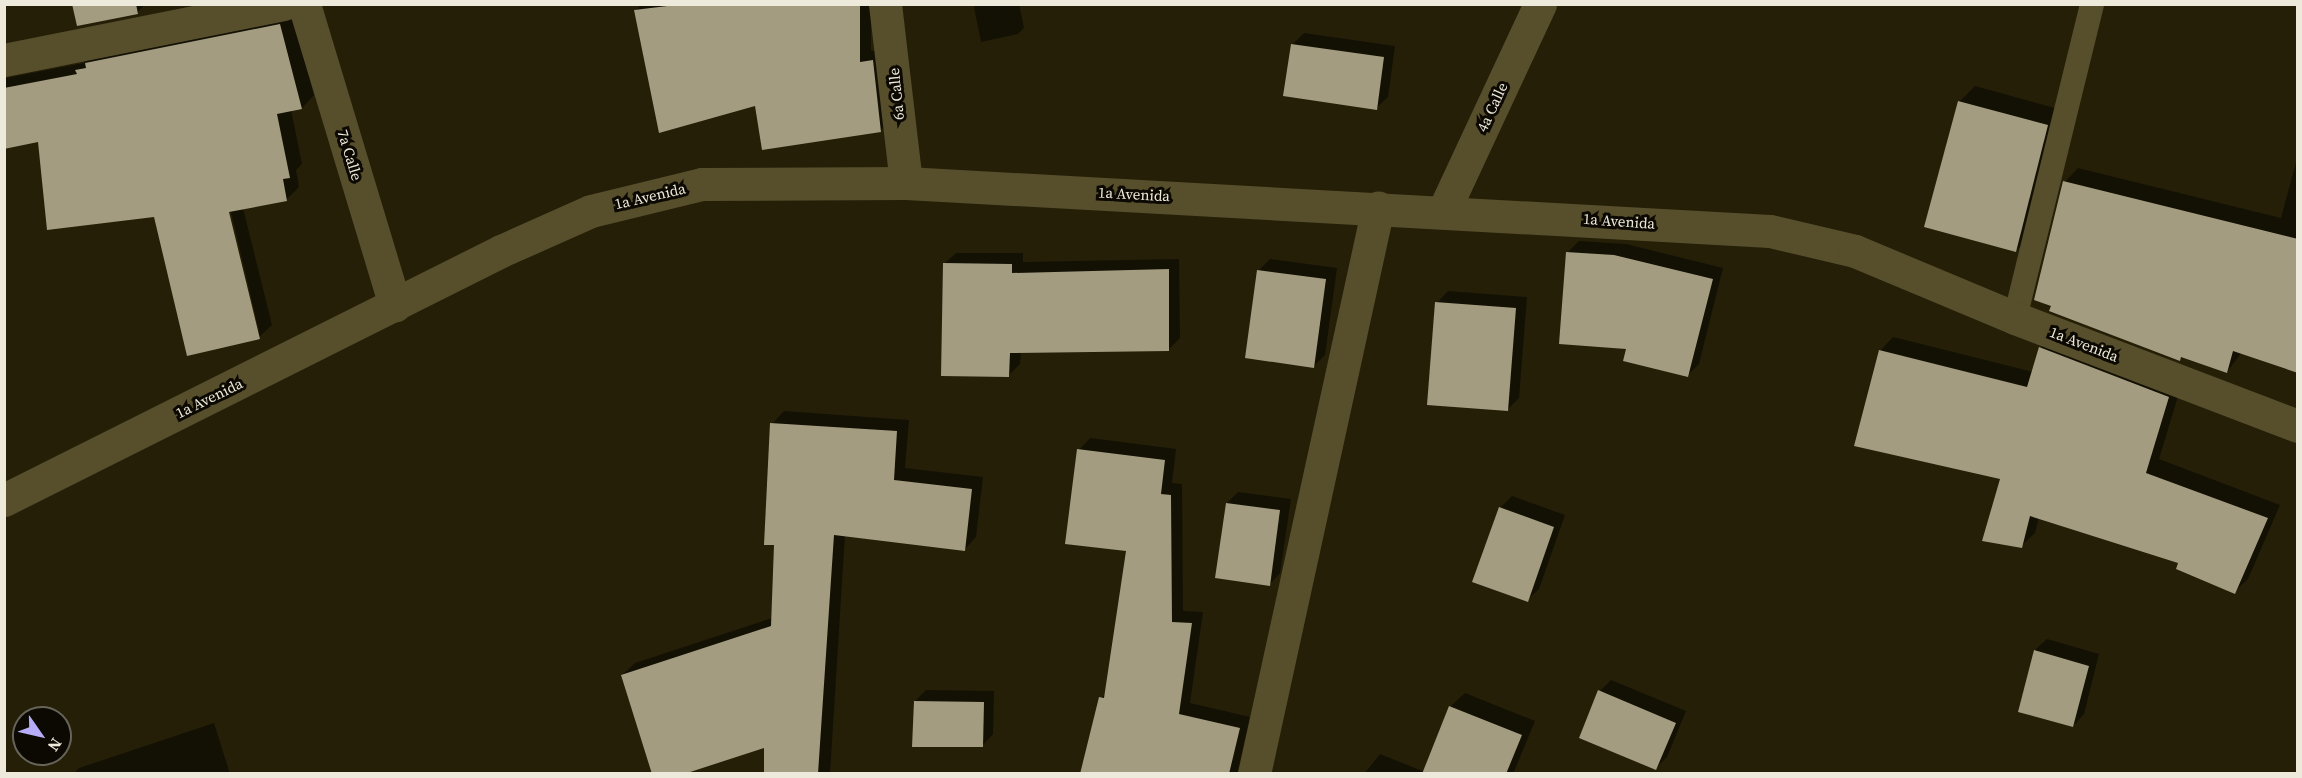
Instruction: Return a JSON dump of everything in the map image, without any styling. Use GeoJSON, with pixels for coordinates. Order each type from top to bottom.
{"type":"FeatureCollection","features":[{"type":"Feature","properties":{"kind":"street"},"geometry":{"type":"LineString","coordinates":[[4,60],[283,4]]}},
{"type":"Feature","properties":{"kind":"street","name":"7a Calle"},"geometry":{"type":"LineString","coordinates":[[304,4],[396,306]]}},
{"type":"Feature","properties":{"kind":"street","name":"6a Calle"},"geometry":{"type":"LineString","coordinates":[[885,4],[906,183]]}},
{"type":"Feature","properties":{"kind":"street","name":"4a Calle"},"geometry":{"type":"LineString","coordinates":[[1444,210],[1540,4]]}},
{"type":"Feature","properties":{"kind":"street","name":"1a Avenida"},"geometry":{"type":"LineString","coordinates":[[4,500],[396,306],[501,250],[624,201],[702,184],[906,183],[1444,210],[1770,231],[1855,250],[2015,318],[2298,426]]}},
{"type":"Feature","properties":{"kind":"street"},"geometry":{"type":"LineString","coordinates":[[1254,774],[1378,207]]}},
{"type":"Feature","properties":{"kind":"lane"},"geometry":{"type":"LineString","coordinates":[[2015,318],[2092,4]]}},
{"type":"Feature","properties":{"kind":"building"},"geometry":{"type":"Polygon","coordinates":[[[72,4],[136,4],[138,14],[77,26],[72,4]]]}},
{"type":"Feature","properties":{"kind":"building"},"geometry":{"type":"Polygon","coordinates":[[[684,4],[860,4],[860,62],[873,60],[881,132],[762,150],[755,106],[659,133],[634,10],[684,4]]]}},
{"type":"Feature","properties":{"kind":"building"},"geometry":{"type":"Polygon","coordinates":[[[280,24],[302,109],[277,114],[290,178],[283,179],[287,201],[229,212],[260,339],[187,356],[154,217],[47,230],[38,142],[4,149],[4,88],[77,74],[75,70],[86,68],[85,63],[280,24]]]}},
{"type":"Feature","properties":{"kind":"building"},"geometry":{"type":"Polygon","coordinates":[[[1291,44],[1384,57],[1377,110],[1283,96],[1291,44]]]}},
{"type":"Feature","properties":{"kind":"building"},"geometry":{"type":"Polygon","coordinates":[[[1958,101],[2048,125],[2016,252],[1924,227],[1958,101]]]}},
{"type":"Feature","properties":{"kind":"building"},"geometry":{"type":"Polygon","coordinates":[[[2063,181],[2298,239],[2298,373],[2233,351],[2227,373],[2181,357],[2180,361],[2049,311],[2051,306],[2034,300],[2063,181]]]}},
{"type":"Feature","properties":{"kind":"building"},"geometry":{"type":"Polygon","coordinates":[[[1566,252],[1614,255],[1713,279],[1688,377],[1623,361],[1626,349],[1559,344],[1566,252]]]}},
{"type":"Feature","properties":{"kind":"building"},"geometry":{"type":"Polygon","coordinates":[[[943,263],[1012,264],[1012,273],[1169,269],[1169,351],[1010,353],[1009,377],[941,376],[943,263]]]}},
{"type":"Feature","properties":{"kind":"building"},"geometry":{"type":"Polygon","coordinates":[[[1257,270],[1326,279],[1314,368],[1245,358],[1257,270]]]}},
{"type":"Feature","properties":{"kind":"building"},"geometry":{"type":"Polygon","coordinates":[[[1435,302],[1516,308],[1508,411],[1427,405],[1435,302]]]}},
{"type":"Feature","properties":{"kind":"building"},"geometry":{"type":"Polygon","coordinates":[[[2039,347],[2169,397],[2146,473],[2268,518],[2235,594],[2176,569],[2178,563],[2030,516],[2022,548],[1982,541],[2000,479],[1854,446],[1879,350],[2027,387],[2039,347]]]}},
{"type":"Feature","properties":{"kind":"building"},"geometry":{"type":"Polygon","coordinates":[[[770,423],[897,431],[894,480],[972,489],[965,551],[834,535],[818,774],[764,774],[764,748],[684,774],[652,774],[621,675],[771,626],[774,545],[764,545],[770,423]]]}},
{"type":"Feature","properties":{"kind":"building"},"geometry":{"type":"Polygon","coordinates":[[[1077,449],[1165,460],[1161,494],[1171,495],[1172,622],[1192,623],[1179,714],[1240,728],[1229,774],[1080,774],[1099,697],[1104,698],[1126,551],[1065,544],[1077,449]]]}},
{"type":"Feature","properties":{"kind":"building"},"geometry":{"type":"Polygon","coordinates":[[[1226,503],[1280,510],[1270,586],[1215,578],[1226,503]]]}},
{"type":"Feature","properties":{"kind":"building"},"geometry":{"type":"Polygon","coordinates":[[[1499,507],[1554,527],[1528,602],[1472,582],[1499,507]]]}},
{"type":"Feature","properties":{"kind":"building"},"geometry":{"type":"Polygon","coordinates":[[[2034,650],[2089,666],[2073,727],[2018,712],[2034,650]]]}},
{"type":"Feature","properties":{"kind":"building"},"geometry":{"type":"Polygon","coordinates":[[[1598,690],[1676,723],[1656,770],[1579,738],[1598,690]]]}},
{"type":"Feature","properties":{"kind":"building"},"geometry":{"type":"Polygon","coordinates":[[[914,701],[984,702],[983,747],[912,747],[914,701]]]}},
{"type":"Feature","properties":{"kind":"building"},"geometry":{"type":"Polygon","coordinates":[[[1449,706],[1522,735],[1506,774],[1422,774],[1449,706]]]}}]}
